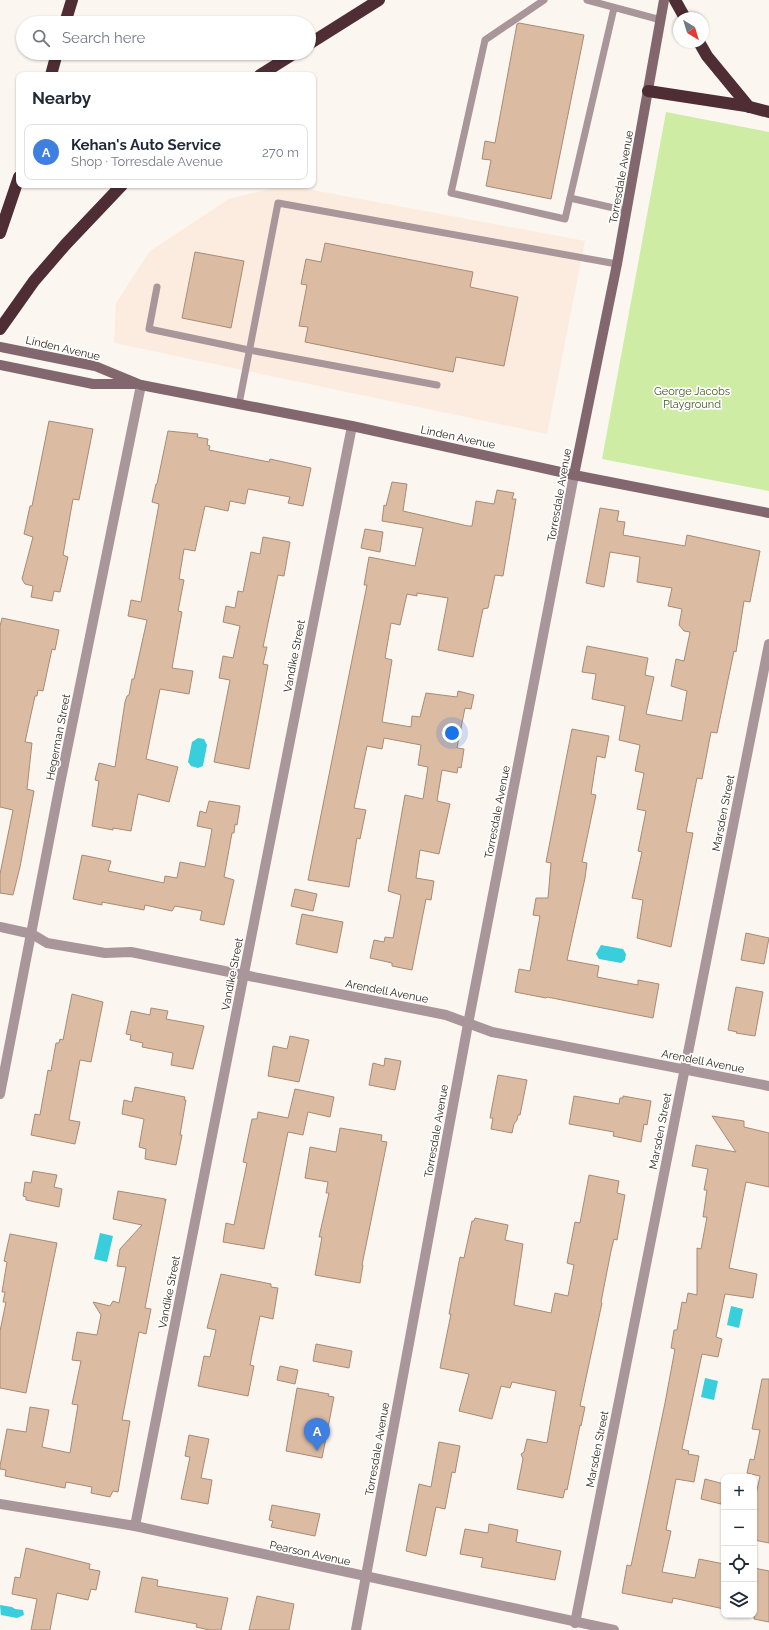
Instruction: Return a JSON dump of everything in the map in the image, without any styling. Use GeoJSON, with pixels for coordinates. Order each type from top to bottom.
{"type":"FeatureCollection","features":[{"type":"Feature","properties":{"kind":"highway"},"geometry":{"type":"LineString","coordinates":[[67,16],[72,0]]}},
{"type":"Feature","properties":{"kind":"highway"},"geometry":{"type":"LineString","coordinates":[[316,40],[379,0]]}},
{"type":"Feature","properties":{"kind":"highway"},"geometry":{"type":"LineString","coordinates":[[675,0],[682,12]]}},
{"type":"Feature","properties":{"kind":"highway"},"geometry":{"type":"LineString","coordinates":[[702,48],[707,56],[749,107]]}},
{"type":"Feature","properties":{"kind":"highway"},"geometry":{"type":"LineString","coordinates":[[52,72],[55,60]]}},
{"type":"Feature","properties":{"kind":"highway"},"geometry":{"type":"LineString","coordinates":[[265,72],[284,60]]}},
{"type":"Feature","properties":{"kind":"highway"},"geometry":{"type":"LineString","coordinates":[[648,91],[749,107],[769,112]]}},
{"type":"Feature","properties":{"kind":"highway"},"geometry":{"type":"LineString","coordinates":[[0,233],[16,186]]}},
{"type":"Feature","properties":{"kind":"highway"},"geometry":{"type":"LineString","coordinates":[[0,329],[34,281],[66,244],[119,188]]}},
{"type":"Feature","properties":{"kind":"street","name":"Torresdale Avenue"},"geometry":{"type":"LineString","coordinates":[[356,1630],[468,1024],[574,475],[617,264],[664,0]]}},
{"type":"Feature","properties":{"kind":"street","name":"Linden Avenue"},"geometry":{"type":"LineString","coordinates":[[5,348],[95,366],[142,384],[352,426],[574,475],[769,513]]}},
{"type":"Feature","properties":{"kind":"street","name":"Linden Avenue"},"geometry":{"type":"LineString","coordinates":[[0,366],[93,384],[142,384]]}},
{"type":"Feature","properties":{"kind":"street","name":"Hegerman Street"},"geometry":{"type":"LineString","coordinates":[[0,1094],[60,784],[142,384]]}},
{"type":"Feature","properties":{"kind":"street","name":"Vandike Street"},"geometry":{"type":"LineString","coordinates":[[135,1526],[352,426]]}},
{"type":"Feature","properties":{"kind":"street","name":"Marsden Street"},"geometry":{"type":"LineString","coordinates":[[575,1622],[769,644]]}},
{"type":"Feature","properties":{"kind":"street","name":"Arendell Avenue"},"geometry":{"type":"LineString","coordinates":[[0,927],[32,934],[47,943],[105,953],[131,952],[446,1016],[492,1032],[769,1086]]}},
{"type":"Feature","properties":{"kind":"street","name":"Pearson Avenue"},"geometry":{"type":"LineString","coordinates":[[0,1504],[135,1526],[365,1578],[614,1630]]}},
{"type":"Feature","properties":{"kind":"lane"},"geometry":{"type":"LineString","coordinates":[[544,0],[485,40],[451,194],[565,220],[614,8]]}},
{"type":"Feature","properties":{"kind":"lane"},"geometry":{"type":"LineString","coordinates":[[586,0],[661,20]]}},
{"type":"Feature","properties":{"kind":"lane"},"geometry":{"type":"LineString","coordinates":[[570,198],[627,211]]}},
{"type":"Feature","properties":{"kind":"lane"},"geometry":{"type":"LineString","coordinates":[[239,404],[278,203],[617,264]]}},
{"type":"Feature","properties":{"kind":"lane"},"geometry":{"type":"LineString","coordinates":[[157,286],[149,329],[249,350],[437,385]]}},
{"type":"Feature","properties":{"kind":"shaded area"},"geometry":{"type":"Polygon","coordinates":[[[274,188],[302,188],[585,241],[547,434],[114,343],[116,303],[150,251],[229,199],[274,188]]]}},
{"type":"Feature","properties":{"kind":"green space","name":"George Jacobs Playground"},"geometry":{"type":"Polygon","coordinates":[[[666,112],[769,132],[769,491],[602,459],[666,112]]]}},
{"type":"Feature","properties":{"kind":"water"},"geometry":{"type":"Polygon","coordinates":[[[198,738],[204,739],[207,745],[203,766],[198,768],[191,766],[188,762],[192,742],[198,738]]]}},
{"type":"Feature","properties":{"kind":"water"},"geometry":{"type":"Polygon","coordinates":[[[601,945],[623,949],[626,954],[625,960],[621,963],[599,959],[596,954],[601,945]]]}},
{"type":"Feature","properties":{"kind":"water"},"geometry":{"type":"Polygon","coordinates":[[[100,1233],[113,1236],[107,1262],[94,1259],[100,1233]]]}},
{"type":"Feature","properties":{"kind":"water"},"geometry":{"type":"Polygon","coordinates":[[[731,1306],[743,1309],[739,1328],[727,1325],[731,1306]]]}},
{"type":"Feature","properties":{"kind":"water"},"geometry":{"type":"Polygon","coordinates":[[[705,1378],[718,1381],[714,1400],[701,1397],[705,1378]]]}},
{"type":"Feature","properties":{"kind":"water"},"geometry":{"type":"Polygon","coordinates":[[[0,1605],[23,1610],[24,1615],[17,1618],[1,1615],[0,1605]]]}},
{"type":"Feature","properties":{"kind":"building"},"geometry":{"type":"Polygon","coordinates":[[[519,23],[584,35],[551,199],[486,186],[491,160],[482,159],[485,141],[495,143],[517,24],[519,23]]]}},
{"type":"Feature","properties":{"kind":"building"},"geometry":{"type":"Polygon","coordinates":[[[325,243],[473,272],[470,287],[518,297],[504,366],[456,357],[453,372],[305,342],[308,327],[299,326],[307,285],[301,284],[306,259],[321,262],[325,243]]]}},
{"type":"Feature","properties":{"kind":"building"},"geometry":{"type":"Polygon","coordinates":[[[195,252],[244,261],[231,328],[182,318],[195,252]]]}},
{"type":"Feature","properties":{"kind":"building"},"geometry":{"type":"Polygon","coordinates":[[[49,421],[93,429],[79,500],[73,499],[63,555],[68,557],[60,592],[54,591],[52,601],[31,597],[33,586],[25,584],[22,579],[33,537],[24,534],[30,506],[32,506],[49,421]]]}},
{"type":"Feature","properties":{"kind":"building"},"geometry":{"type":"Polygon","coordinates":[[[168,431],[198,434],[197,437],[208,439],[207,445],[210,446],[209,450],[269,462],[270,459],[311,468],[303,506],[288,503],[290,497],[248,489],[245,504],[230,501],[228,511],[205,506],[195,551],[184,549],[179,579],[184,580],[178,611],[182,612],[172,668],[193,671],[189,694],[160,689],[146,759],[178,767],[169,802],[138,794],[131,831],[113,828],[113,830],[92,826],[99,781],[95,780],[99,763],[115,767],[125,702],[127,696],[129,695],[132,679],[134,679],[147,620],[128,616],[131,600],[141,602],[159,504],[152,502],[168,431]]]}},
{"type":"Feature","properties":{"kind":"building"},"geometry":{"type":"Polygon","coordinates":[[[392,482],[407,484],[403,511],[468,526],[472,526],[476,501],[494,504],[497,490],[514,493],[512,499],[516,499],[503,576],[495,575],[488,608],[483,609],[473,657],[438,650],[448,598],[417,593],[417,596],[407,594],[400,625],[391,623],[385,658],[392,660],[382,722],[411,727],[412,716],[420,717],[426,693],[457,697],[458,691],[474,695],[471,709],[465,708],[457,748],[464,749],[461,768],[458,767],[457,773],[442,770],[437,801],[450,804],[439,854],[420,850],[416,878],[434,881],[431,900],[426,899],[412,970],[392,966],[392,963],[370,958],[374,940],[384,942],[385,937],[393,938],[401,895],[388,891],[405,795],[423,799],[428,767],[418,765],[421,745],[384,738],[382,749],[367,746],[354,808],[366,810],[360,839],[357,838],[349,887],[308,880],[367,585],[364,585],[369,557],[415,566],[423,528],[382,521],[384,505],[386,506],[392,482]]]}},
{"type":"Feature","properties":{"kind":"building"},"geometry":{"type":"Polygon","coordinates":[[[600,508],[619,511],[617,521],[625,522],[623,535],[685,546],[687,535],[760,551],[750,602],[744,601],[736,652],[734,651],[717,733],[711,732],[702,779],[697,778],[686,832],[693,833],[671,947],[637,938],[643,900],[632,898],[642,852],[638,851],[646,811],[637,809],[644,773],[635,771],[640,745],[619,740],[625,706],[592,699],[596,674],[582,672],[587,646],[648,658],[645,675],[654,677],[646,714],[682,721],[687,691],[671,686],[676,659],[684,661],[690,632],[684,631],[679,625],[682,609],[668,606],[672,588],[637,582],[640,557],[610,552],[604,587],[586,583],[600,508]]]}},
{"type":"Feature","properties":{"kind":"building"},"geometry":{"type":"Polygon","coordinates":[[[365,529],[383,532],[380,552],[361,548],[365,529]]]}},
{"type":"Feature","properties":{"kind":"building"},"geometry":{"type":"Polygon","coordinates":[[[263,537],[290,542],[284,576],[278,575],[263,647],[267,647],[263,664],[268,665],[249,769],[214,762],[230,680],[219,678],[223,656],[233,658],[240,626],[223,622],[226,606],[235,608],[238,591],[243,592],[251,552],[260,554],[263,537]]]}},
{"type":"Feature","properties":{"kind":"building"},"geometry":{"type":"Polygon","coordinates":[[[2,618],[59,630],[55,650],[52,649],[43,691],[38,690],[37,696],[35,696],[25,742],[32,743],[27,789],[34,791],[20,867],[13,895],[0,893],[0,874],[13,810],[0,807],[0,626],[2,618]]]}},
{"type":"Feature","properties":{"kind":"building"},"geometry":{"type":"Polygon","coordinates":[[[572,729],[609,736],[605,758],[597,756],[591,794],[596,795],[582,862],[587,863],[585,878],[567,960],[599,966],[597,977],[638,985],[638,980],[659,984],[653,1018],[515,992],[519,969],[530,971],[540,916],[533,915],[536,898],[548,898],[551,863],[546,862],[572,729]]]}},
{"type":"Feature","properties":{"kind":"building"},"geometry":{"type":"Polygon","coordinates":[[[209,801],[240,806],[237,825],[235,824],[234,833],[232,833],[224,877],[234,880],[224,925],[200,920],[202,911],[175,906],[172,911],[145,905],[144,910],[102,902],[102,905],[73,899],[82,855],[111,861],[108,871],[164,883],[165,876],[177,878],[180,862],[205,867],[212,829],[197,826],[200,811],[206,813],[209,801]]]}},
{"type":"Feature","properties":{"kind":"building"},"geometry":{"type":"Polygon","coordinates":[[[295,889],[317,894],[313,911],[291,906],[295,889]]]}},
{"type":"Feature","properties":{"kind":"building"},"geometry":{"type":"Polygon","coordinates":[[[302,914],[343,922],[337,953],[296,944],[302,914]]]}},
{"type":"Feature","properties":{"kind":"building"},"geometry":{"type":"Polygon","coordinates":[[[746,933],[769,938],[764,964],[741,960],[746,933]]]}},
{"type":"Feature","properties":{"kind":"building"},"geometry":{"type":"Polygon","coordinates":[[[736,987],[763,992],[755,1036],[728,1030],[736,987]]]}},
{"type":"Feature","properties":{"kind":"building"},"geometry":{"type":"Polygon","coordinates":[[[72,994],[103,1002],[91,1062],[80,1060],[69,1120],[80,1122],[75,1144],[31,1135],[35,1114],[40,1115],[48,1070],[51,1071],[56,1043],[59,1043],[60,1039],[63,1040],[72,994]]]}},
{"type":"Feature","properties":{"kind":"building"},"geometry":{"type":"Polygon","coordinates":[[[151,1008],[168,1011],[166,1019],[204,1026],[193,1069],[171,1065],[173,1053],[142,1047],[143,1043],[130,1040],[131,1035],[126,1034],[131,1011],[150,1015],[151,1008]]]}},
{"type":"Feature","properties":{"kind":"building"},"geometry":{"type":"Polygon","coordinates":[[[290,1036],[309,1040],[299,1082],[268,1076],[273,1046],[287,1049],[290,1036]]]}},
{"type":"Feature","properties":{"kind":"building"},"geometry":{"type":"Polygon","coordinates":[[[385,1058],[401,1061],[395,1090],[369,1085],[373,1063],[384,1066],[385,1058]]]}},
{"type":"Feature","properties":{"kind":"building"},"geometry":{"type":"Polygon","coordinates":[[[498,1075],[527,1080],[520,1115],[518,1115],[514,1124],[512,1133],[491,1129],[493,1118],[490,1118],[498,1075]]]}},
{"type":"Feature","properties":{"kind":"building"},"geometry":{"type":"Polygon","coordinates":[[[135,1087],[185,1097],[184,1100],[186,1100],[180,1135],[182,1135],[176,1165],[145,1159],[146,1149],[139,1147],[144,1119],[122,1114],[124,1100],[132,1102],[135,1087]]]}},
{"type":"Feature","properties":{"kind":"building"},"geometry":{"type":"Polygon","coordinates":[[[295,1089],[334,1097],[330,1117],[308,1112],[303,1135],[288,1132],[264,1249],[223,1242],[226,1223],[234,1225],[247,1163],[243,1162],[252,1119],[257,1119],[258,1112],[288,1118],[295,1089]]]}},
{"type":"Feature","properties":{"kind":"building"},"geometry":{"type":"Polygon","coordinates":[[[574,1096],[619,1104],[620,1098],[623,1098],[623,1096],[651,1101],[647,1125],[644,1124],[641,1142],[613,1136],[614,1132],[569,1124],[574,1096]]]}},
{"type":"Feature","properties":{"kind":"building"},"geometry":{"type":"Polygon","coordinates":[[[712,1116],[744,1121],[744,1127],[769,1133],[769,1187],[746,1182],[729,1268],[757,1274],[753,1298],[725,1294],[716,1337],[722,1339],[718,1357],[702,1354],[682,1449],[689,1451],[688,1454],[699,1456],[694,1482],[676,1479],[666,1530],[671,1531],[662,1572],[695,1578],[699,1559],[721,1563],[721,1608],[673,1598],[672,1603],[622,1593],[627,1565],[631,1566],[665,1403],[675,1349],[671,1348],[674,1330],[677,1330],[682,1302],[686,1303],[688,1293],[697,1295],[697,1248],[701,1249],[707,1217],[703,1217],[707,1190],[704,1190],[708,1169],[692,1166],[696,1145],[736,1152],[712,1116]]]}},
{"type":"Feature","properties":{"kind":"building"},"geometry":{"type":"Polygon","coordinates":[[[340,1128],[382,1135],[381,1141],[387,1142],[362,1265],[360,1283],[315,1275],[322,1237],[319,1237],[329,1193],[326,1193],[328,1182],[305,1178],[310,1147],[336,1152],[340,1128]]]}},
{"type":"Feature","properties":{"kind":"building"},"geometry":{"type":"Polygon","coordinates":[[[33,1171],[57,1175],[54,1187],[62,1189],[59,1207],[26,1200],[26,1197],[23,1196],[25,1182],[31,1183],[33,1171]]]}},
{"type":"Feature","properties":{"kind":"building"},"geometry":{"type":"Polygon","coordinates":[[[589,1175],[619,1181],[617,1193],[625,1195],[617,1240],[614,1239],[611,1251],[602,1303],[580,1406],[585,1407],[567,1490],[565,1489],[563,1498],[517,1489],[523,1459],[521,1454],[524,1452],[527,1439],[547,1443],[556,1391],[512,1382],[510,1388],[501,1386],[492,1419],[459,1411],[469,1374],[440,1368],[451,1314],[449,1314],[460,1257],[464,1258],[472,1221],[474,1221],[475,1218],[508,1225],[505,1240],[523,1244],[514,1305],[551,1313],[555,1293],[568,1296],[574,1265],[567,1263],[575,1222],[580,1223],[589,1175]]]}},
{"type":"Feature","properties":{"kind":"building"},"geometry":{"type":"Polygon","coordinates":[[[118,1191],[165,1199],[165,1201],[166,1199],[145,1308],[151,1309],[146,1334],[139,1332],[122,1420],[130,1421],[118,1492],[113,1491],[110,1497],[91,1493],[92,1487],[66,1482],[65,1488],[5,1476],[6,1470],[0,1469],[0,1466],[7,1429],[26,1432],[30,1407],[49,1410],[42,1447],[70,1453],[78,1405],[72,1404],[81,1361],[72,1360],[77,1332],[97,1335],[101,1315],[93,1302],[110,1306],[113,1301],[119,1303],[126,1267],[117,1266],[120,1249],[142,1225],[113,1219],[118,1191]]]}},
{"type":"Feature","properties":{"kind":"building"},"geometry":{"type":"Polygon","coordinates":[[[10,1234],[57,1243],[26,1393],[0,1388],[0,1331],[6,1302],[3,1302],[5,1292],[2,1292],[7,1262],[4,1261],[10,1234]]]}},
{"type":"Feature","properties":{"kind":"building"},"geometry":{"type":"Polygon","coordinates":[[[221,1274],[271,1284],[271,1287],[278,1288],[273,1319],[260,1316],[250,1365],[254,1366],[248,1396],[198,1386],[204,1356],[210,1357],[216,1330],[207,1328],[221,1274]]]}},
{"type":"Feature","properties":{"kind":"building"},"geometry":{"type":"Polygon","coordinates":[[[316,1344],[352,1351],[349,1368],[313,1361],[316,1344]]]}},
{"type":"Feature","properties":{"kind":"building"},"geometry":{"type":"Polygon","coordinates":[[[280,1366],[298,1370],[295,1384],[277,1380],[280,1366]]]}},
{"type":"Feature","properties":{"kind":"building"},"geometry":{"type":"Polygon","coordinates":[[[762,1379],[769,1379],[769,1543],[757,1541],[757,1490],[760,1476],[757,1474],[747,1473],[750,1459],[754,1460],[760,1430],[752,1429],[762,1379]]]}},
{"type":"Feature","properties":{"kind":"building"},"geometry":{"type":"Polygon","coordinates":[[[297,1388],[329,1394],[328,1396],[334,1397],[322,1458],[286,1451],[297,1388]]]}},
{"type":"Feature","properties":{"kind":"building"},"geometry":{"type":"Polygon","coordinates":[[[189,1435],[209,1439],[201,1478],[212,1480],[208,1504],[181,1499],[190,1457],[185,1456],[189,1435]]]}},
{"type":"Feature","properties":{"kind":"building"},"geometry":{"type":"Polygon","coordinates":[[[439,1442],[460,1446],[455,1473],[452,1472],[445,1509],[436,1507],[426,1556],[406,1551],[419,1484],[431,1487],[439,1442]]]}},
{"type":"Feature","properties":{"kind":"building"},"geometry":{"type":"Polygon","coordinates":[[[705,1479],[721,1483],[721,1504],[701,1499],[705,1479]]]}},
{"type":"Feature","properties":{"kind":"building"},"geometry":{"type":"Polygon","coordinates":[[[272,1505],[320,1514],[315,1536],[271,1527],[273,1521],[269,1520],[272,1505]]]}},
{"type":"Feature","properties":{"kind":"building"},"geometry":{"type":"Polygon","coordinates":[[[489,1524],[518,1530],[516,1542],[561,1551],[555,1580],[481,1567],[483,1558],[460,1554],[465,1529],[488,1533],[489,1524]]]}},
{"type":"Feature","properties":{"kind":"building"},"geometry":{"type":"Polygon","coordinates":[[[26,1548],[90,1564],[89,1569],[100,1571],[96,1590],[91,1589],[88,1600],[57,1593],[50,1630],[31,1630],[37,1599],[12,1594],[15,1577],[20,1578],[26,1548]]]}},
{"type":"Feature","properties":{"kind":"building"},"geometry":{"type":"Polygon","coordinates":[[[757,1569],[769,1571],[769,1622],[754,1619],[757,1618],[757,1569]]]}},
{"type":"Feature","properties":{"kind":"building"},"geometry":{"type":"Polygon","coordinates":[[[142,1577],[158,1580],[157,1586],[228,1598],[221,1630],[209,1630],[196,1627],[197,1624],[135,1612],[142,1577]]]}},
{"type":"Feature","properties":{"kind":"building"},"geometry":{"type":"Polygon","coordinates":[[[257,1596],[294,1604],[289,1630],[249,1630],[257,1596]]]}},
{"type":"Feature","properties":{"kind":"place","name":"Kehan's Auto Service"},"geometry":{"type":"Point","coordinates":[317,1451]}}]}
